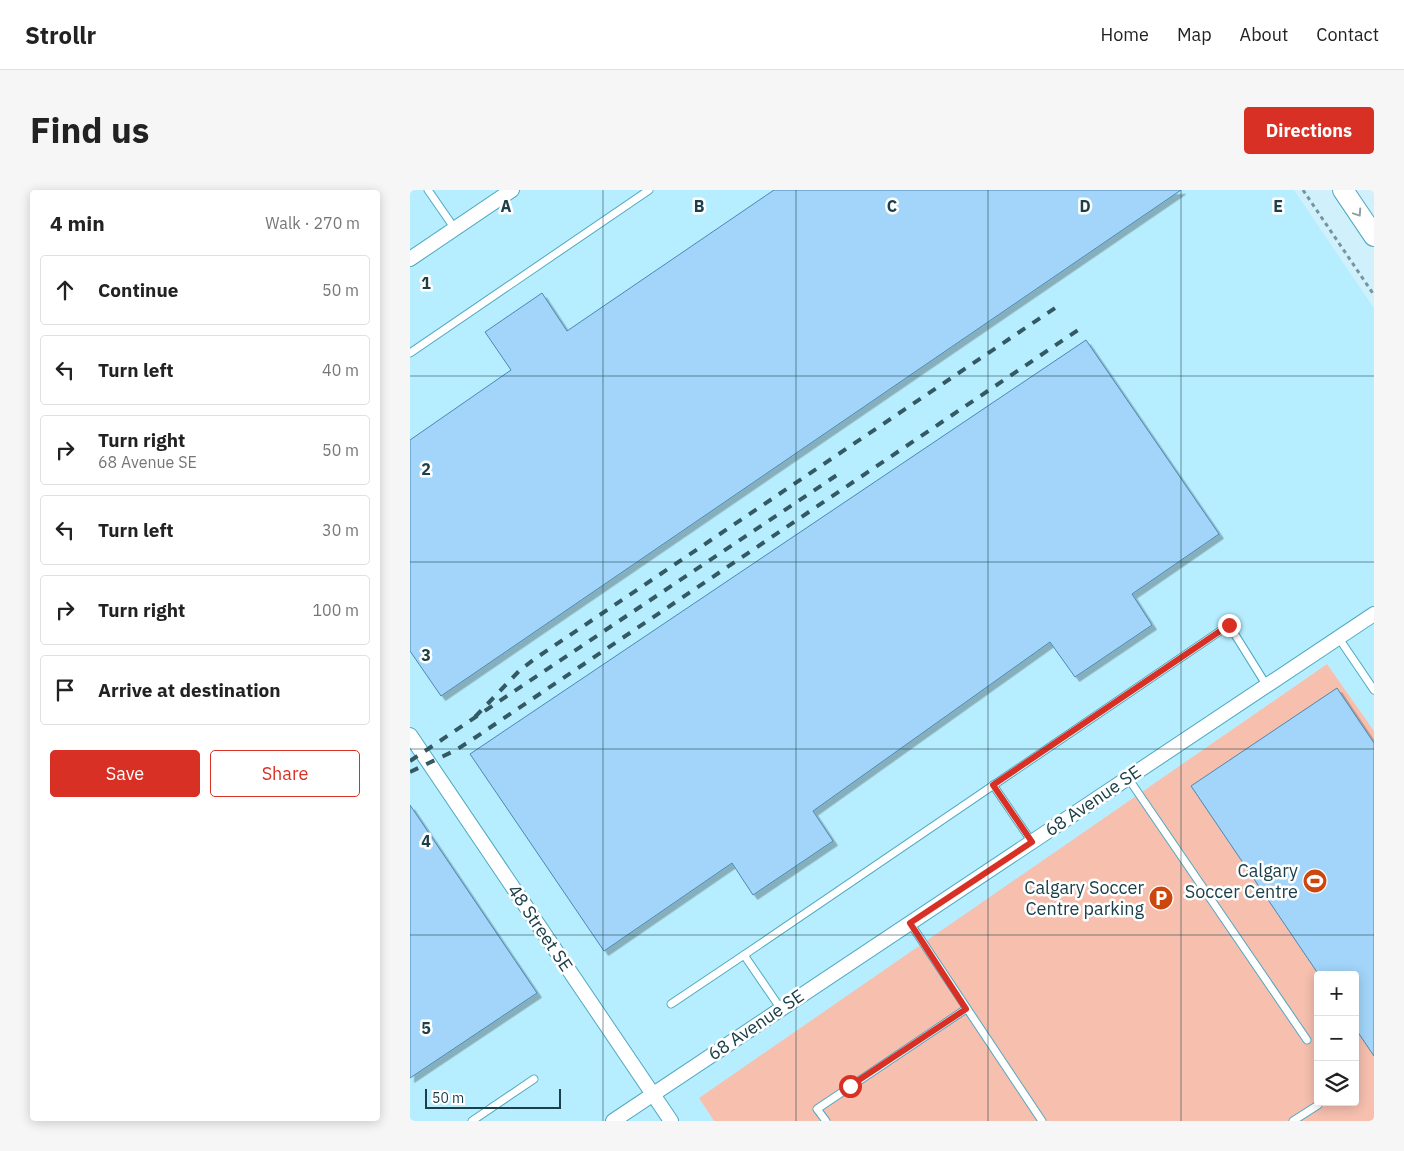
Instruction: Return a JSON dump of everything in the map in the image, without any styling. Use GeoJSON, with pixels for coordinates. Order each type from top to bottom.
{"type":"FeatureCollection","features":[{"type":"Feature","properties":{"kind":"main road"},"geometry":{"type":"LineString","coordinates":[[1343,190],[1374,236]]}},
{"type":"Feature","properties":{"kind":"street"},"geometry":{"type":"LineString","coordinates":[[410,259],[512,190]]}},
{"type":"Feature","properties":{"kind":"street","name":"68 Avenue SE"},"geometry":{"type":"LineString","coordinates":[[613,1121],[1374,614]]}},
{"type":"Feature","properties":{"kind":"street","name":"48 Street SE"},"geometry":{"type":"LineString","coordinates":[[410,735],[671,1121]]}},
{"type":"Feature","properties":{"kind":"lane"},"geometry":{"type":"LineString","coordinates":[[428,190],[455,229]]}},
{"type":"Feature","properties":{"kind":"lane"},"geometry":{"type":"LineString","coordinates":[[410,353],[649,190]]}},
{"type":"Feature","properties":{"kind":"lane"},"geometry":{"type":"LineString","coordinates":[[671,1004],[1229,625],[1267,686]]}},
{"type":"Feature","properties":{"kind":"lane"},"geometry":{"type":"LineString","coordinates":[[1338,637],[1374,689]]}},
{"type":"Feature","properties":{"kind":"lane"},"geometry":{"type":"LineString","coordinates":[[1128,778],[1307,1040]]}},
{"type":"Feature","properties":{"kind":"lane"},"geometry":{"type":"LineString","coordinates":[[993,785],[1032,842]]}},
{"type":"Feature","properties":{"kind":"lane"},"geometry":{"type":"LineString","coordinates":[[910,923],[1042,1121]]}},
{"type":"Feature","properties":{"kind":"lane"},"geometry":{"type":"LineString","coordinates":[[744,955],[781,1009]]}},
{"type":"Feature","properties":{"kind":"lane"},"geometry":{"type":"LineString","coordinates":[[826,1121],[817,1109],[966,1009]]}},
{"type":"Feature","properties":{"kind":"lane"},"geometry":{"type":"LineString","coordinates":[[474,1120],[534,1079]]}},
{"type":"Feature","properties":{"kind":"lane"},"geometry":{"type":"LineString","coordinates":[[1293,1121],[1316,1106]]}},
{"type":"Feature","properties":{"kind":"path"},"geometry":{"type":"LineString","coordinates":[[1303,190],[1374,296]]}},
{"type":"Feature","properties":{"kind":"shaded area"},"geometry":{"type":"Polygon","coordinates":[[[410,190],[1294,190],[1374,308],[1374,731],[1327,664],[700,1098],[714,1121],[410,1121],[410,190]]]}},
{"type":"Feature","properties":{"kind":"shaded area"},"geometry":{"type":"Polygon","coordinates":[[[1327,664],[1374,731],[1374,1121],[714,1121],[699,1098],[1327,664]]]}},
{"type":"Feature","properties":{"kind":"building"},"geometry":{"type":"Polygon","coordinates":[[[774,190],[1181,190],[441,696],[410,651],[410,440],[511,370],[485,332],[542,293],[567,331],[774,190]]]}},
{"type":"Feature","properties":{"kind":"building"},"geometry":{"type":"Polygon","coordinates":[[[1086,340],[1219,534],[1132,594],[1152,625],[1075,677],[1050,642],[813,811],[833,841],[753,895],[732,863],[604,951],[470,754],[1086,340]]]}},
{"type":"Feature","properties":{"kind":"building","name":"Calgary Soccer Centre"},"geometry":{"type":"Polygon","coordinates":[[[1337,688],[1374,743],[1374,1056],[1359,1034],[1359,971],[1316,971],[1191,786],[1337,688]]]}},
{"type":"Feature","properties":{"kind":"building"},"geometry":{"type":"Polygon","coordinates":[[[410,805],[537,993],[410,1078],[410,805]]]}},
{"type":"Feature","properties":{"kind":"railway"},"geometry":{"type":"LineString","coordinates":[[475,717],[520,670],[536,658],[1061,304]]}},
{"type":"Feature","properties":{"kind":"railway"},"geometry":{"type":"LineString","coordinates":[[410,772],[456,750],[476,737],[1078,330]]}},
{"type":"Feature","properties":{"kind":"railway"},"geometry":{"type":"LineString","coordinates":[[410,761],[840,473]]}},
{"type":"Feature","properties":{"kind":"place","name":"Calgary Soccer Centre"},"geometry":{"type":"Point","coordinates":[1315,881]}},
{"type":"Feature","properties":{"kind":"place","name":"Calgary Soccer Centre parking"},"geometry":{"type":"Point","coordinates":[1161,898]}},
{"type":"Feature","properties":{"kind":"route"},"geometry":{"type":"LineString","coordinates":[[850,1086],[966,1009],[910,923],[1032,842],[993,785],[1229,625]]}}]}
